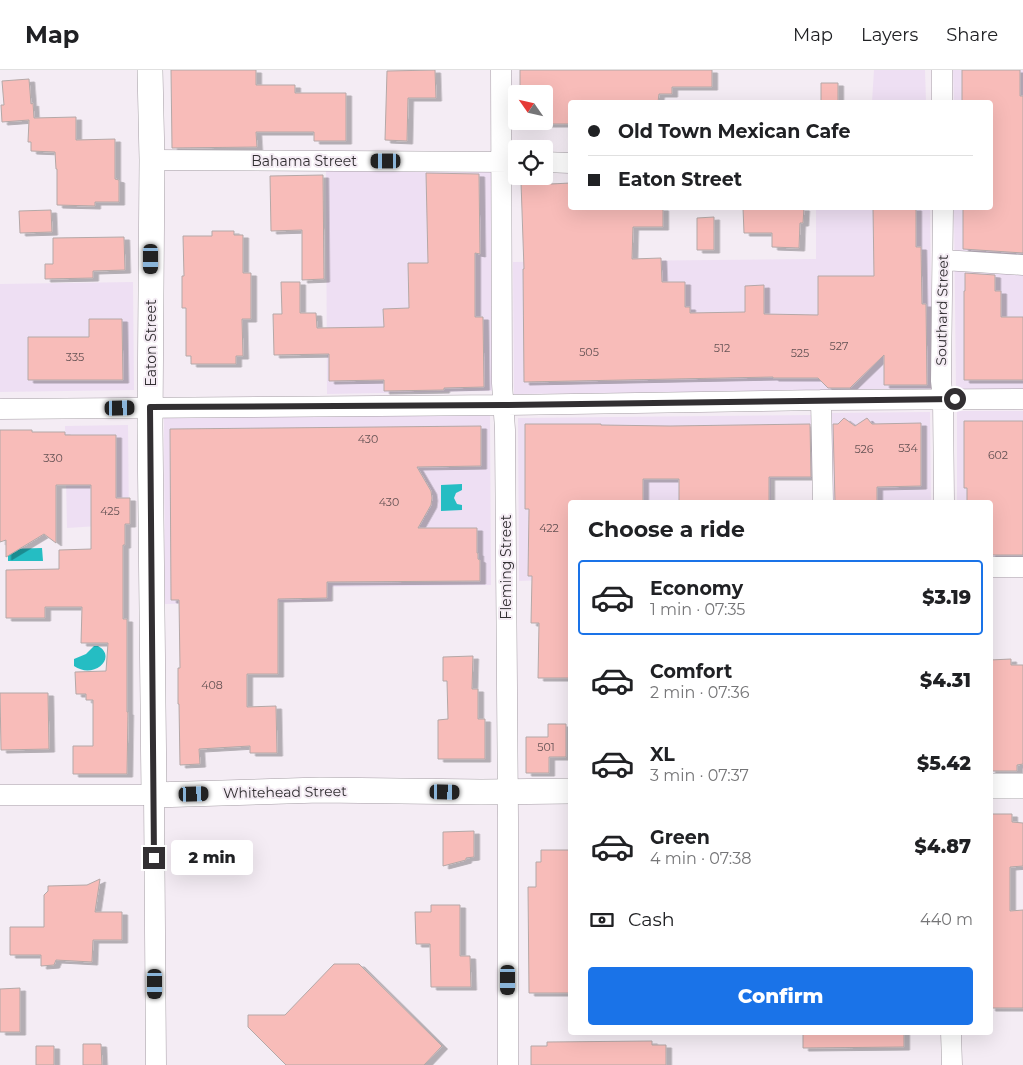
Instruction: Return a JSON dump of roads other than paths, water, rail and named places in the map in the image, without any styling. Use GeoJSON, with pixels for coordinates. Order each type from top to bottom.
{"type":"FeatureCollection","features":[{"type":"Feature","properties":{"kind":"main road","name":"Eaton Street"},"geometry":{"type":"LineString","coordinates":[[150,70],[152,160],[150,407],[154,795]]}},
{"type":"Feature","properties":{"kind":"main road"},"geometry":{"type":"LineString","coordinates":[[993,786],[1023,786]]}},
{"type":"Feature","properties":{"kind":"main road","name":"Whitehead Street"},"geometry":{"type":"LineString","coordinates":[[154,795],[320,790],[568,791]]}},
{"type":"Feature","properties":{"kind":"street","name":"Fleming Street"},"geometry":{"type":"LineString","coordinates":[[502,70],[508,148]]}},
{"type":"Feature","properties":{"kind":"street"},"geometry":{"type":"LineString","coordinates":[[942,70],[942,100]]}},
{"type":"Feature","properties":{"kind":"street","name":"Bahama Street"},"geometry":{"type":"LineString","coordinates":[[152,160],[508,161]]}},
{"type":"Feature","properties":{"kind":"street"},"geometry":{"type":"LineString","coordinates":[[553,162],[568,162]]}},
{"type":"Feature","properties":{"kind":"street","name":"Fleming Street"},"geometry":{"type":"LineString","coordinates":[[508,185],[502,384],[505,440],[508,1065]]}},
{"type":"Feature","properties":{"kind":"street","name":"Southard Street"},"geometry":{"type":"LineString","coordinates":[[943,210],[941,381],[944,500]]}},
{"type":"Feature","properties":{"kind":"street"},"geometry":{"type":"LineString","coordinates":[[943,260],[1023,265]]}},
{"type":"Feature","properties":{"kind":"street"},"geometry":{"type":"LineString","coordinates":[[0,409],[1023,399]]}},
{"type":"Feature","properties":{"kind":"street"},"geometry":{"type":"LineString","coordinates":[[821,400],[823,500]]}},
{"type":"Feature","properties":{"kind":"street"},"geometry":{"type":"LineString","coordinates":[[993,566],[1023,567]]}},
{"type":"Feature","properties":{"kind":"street","name":"Whitehead Street"},"geometry":{"type":"LineString","coordinates":[[0,795],[154,795]]}},
{"type":"Feature","properties":{"kind":"street","name":"Eaton Street"},"geometry":{"type":"LineString","coordinates":[[154,795],[156,1065]]}},
{"type":"Feature","properties":{"kind":"street"},"geometry":{"type":"LineString","coordinates":[[951,1035],[952,1065]]}},
{"type":"Feature","properties":{"kind":"water"},"geometry":{"type":"Polygon","coordinates":[[[462,484],[462,490],[456,493],[454,498],[457,504],[462,505],[462,510],[441,511],[441,485],[462,484]]]}},
{"type":"Feature","properties":{"kind":"water"},"geometry":{"type":"Polygon","coordinates":[[[42,548],[43,561],[8,561],[8,549],[42,548]]]}},
{"type":"Feature","properties":{"kind":"water"},"geometry":{"type":"Polygon","coordinates":[[[94,646],[98,646],[104,651],[106,656],[101,665],[96,669],[89,670],[82,670],[74,666],[74,659],[86,654],[94,646]]]}}]}
